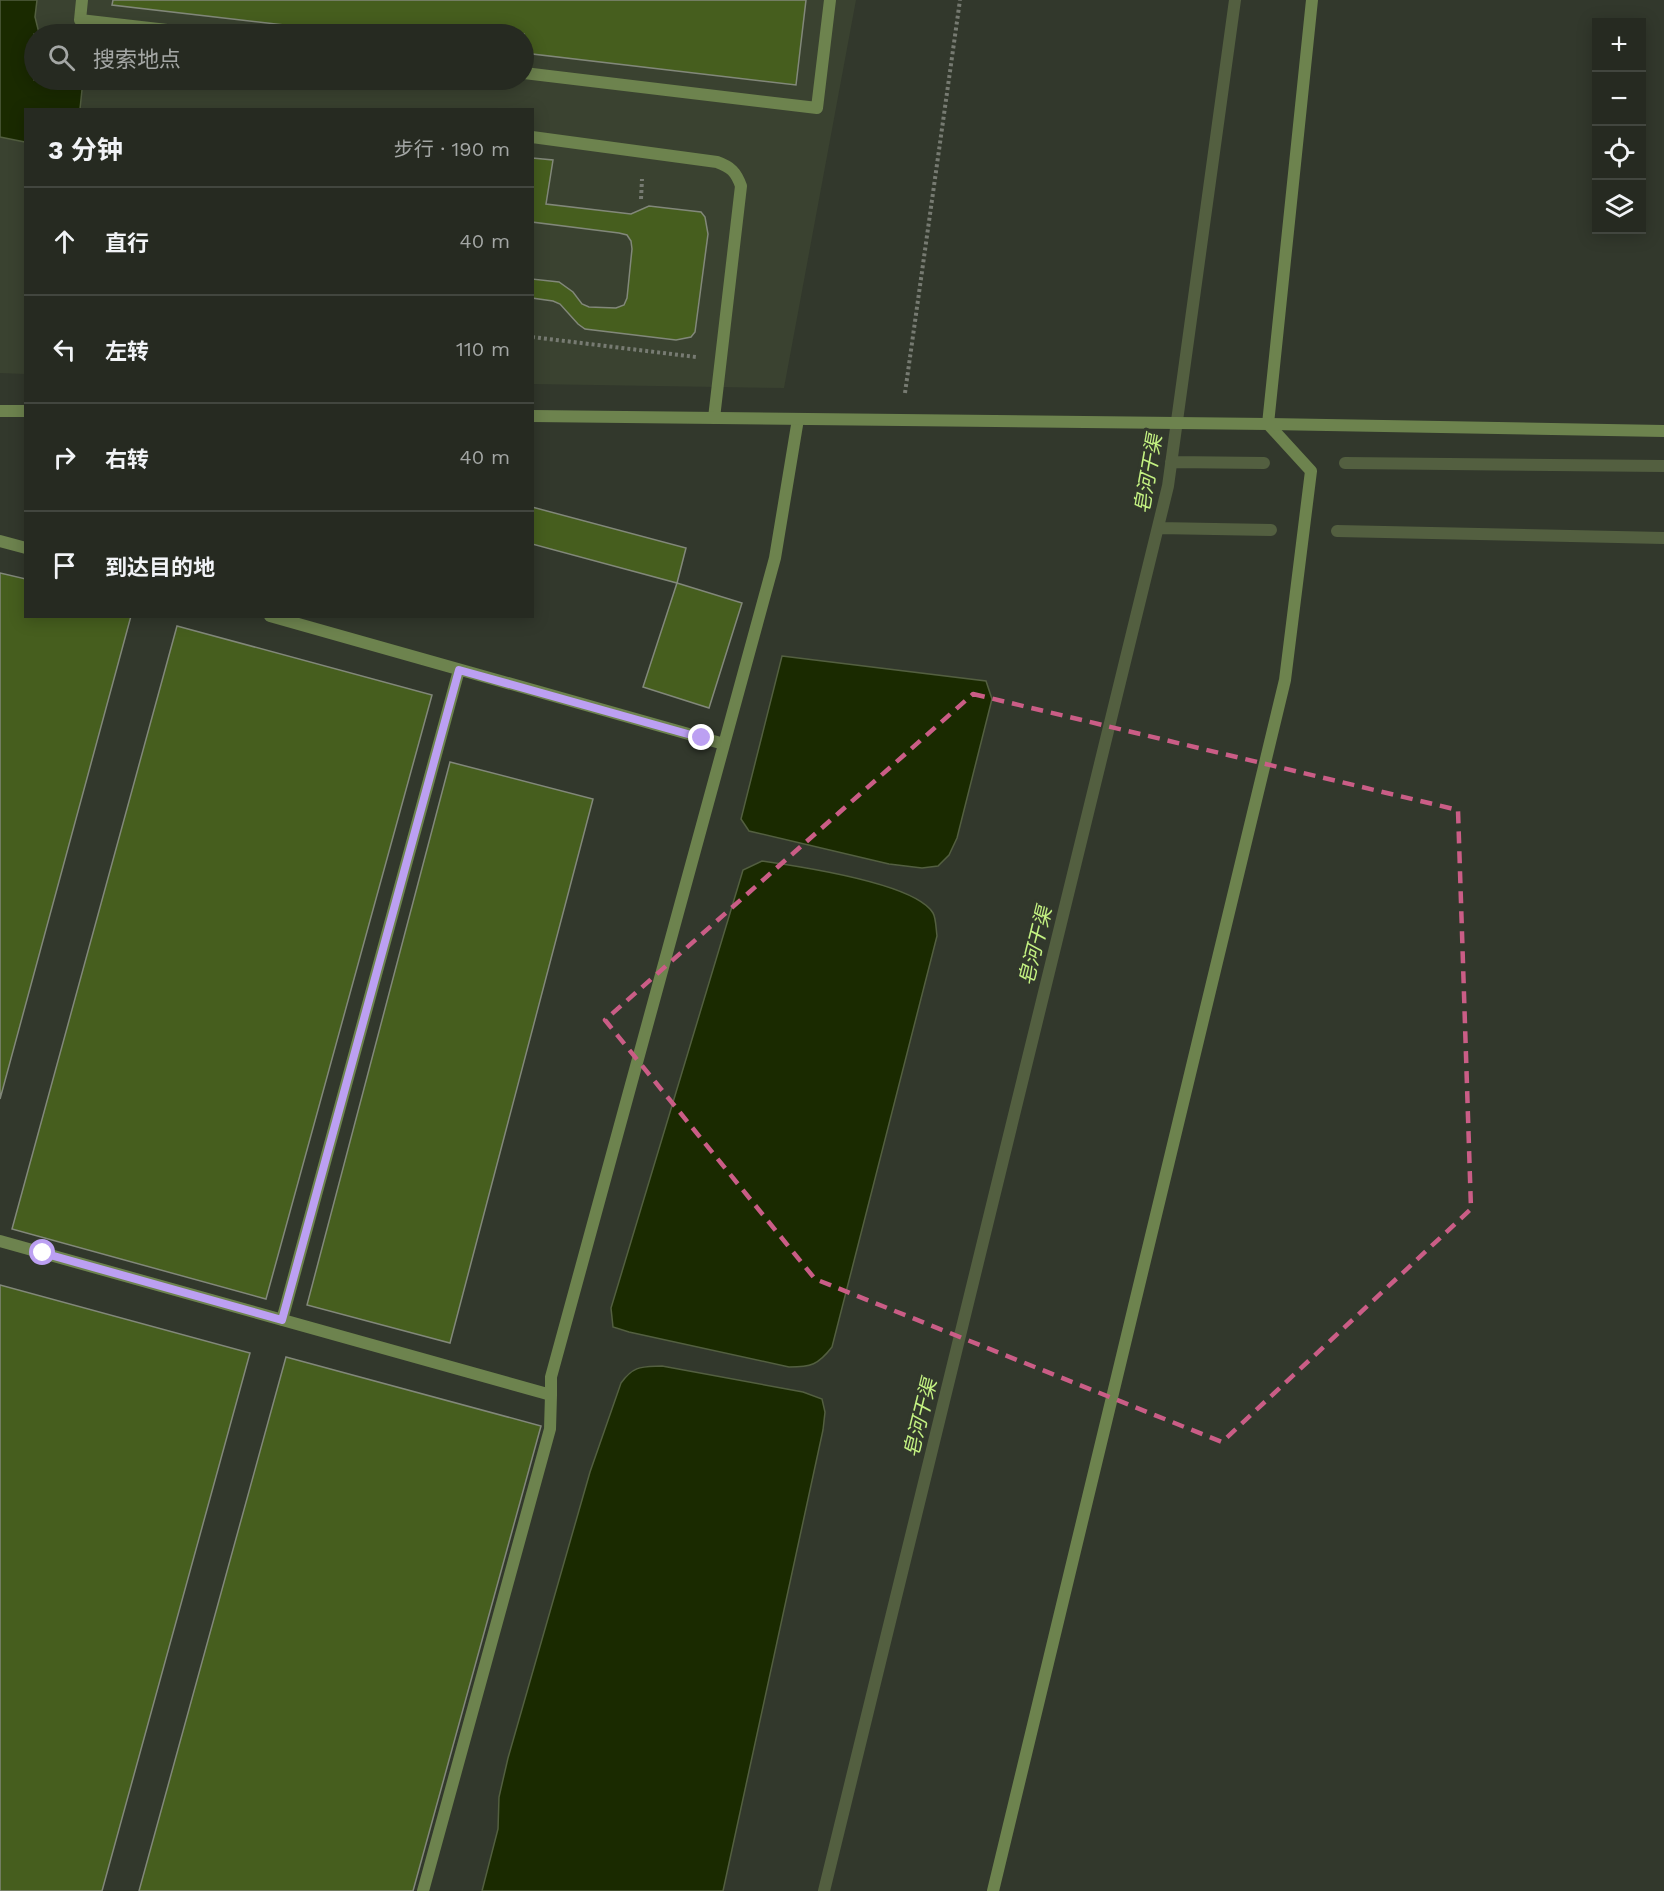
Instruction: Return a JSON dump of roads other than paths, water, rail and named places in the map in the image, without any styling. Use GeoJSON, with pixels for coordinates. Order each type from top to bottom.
{"type":"FeatureCollection","features":[{"type":"Feature","properties":{"kind":"street"},"geometry":{"type":"LineString","coordinates":[[82,0],[80,20],[115,24]]}},
{"type":"Feature","properties":{"kind":"street"},"geometry":{"type":"LineString","coordinates":[[534,74],[817,108],[830,0]]}},
{"type":"Feature","properties":{"kind":"street"},"geometry":{"type":"LineString","coordinates":[[993,1891],[1285,680],[1311,471],[1268,424],[1311,0]]}},
{"type":"Feature","properties":{"kind":"street"},"geometry":{"type":"LineString","coordinates":[[534,137],[717,162],[730,167],[737,174],[741,186],[714,418]]}},
{"type":"Feature","properties":{"kind":"street"},"geometry":{"type":"LineString","coordinates":[[0,411],[24,411]]}},
{"type":"Feature","properties":{"kind":"street"},"geometry":{"type":"LineString","coordinates":[[534,417],[1195,423],[1664,431]]}},
{"type":"Feature","properties":{"kind":"street"},"geometry":{"type":"LineString","coordinates":[[423,1891],[550,1429],[551,1377],[775,558],[798,419]]}},
{"type":"Feature","properties":{"kind":"street"},"geometry":{"type":"LineString","coordinates":[[0,541],[24,547]]}},
{"type":"Feature","properties":{"kind":"street"},"geometry":{"type":"LineString","coordinates":[[277,618],[724,744]]}},
{"type":"Feature","properties":{"kind":"street"},"geometry":{"type":"LineString","coordinates":[[282,1320],[459,670]]}},
{"type":"Feature","properties":{"kind":"street"},"geometry":{"type":"LineString","coordinates":[[0,1241],[551,1395]]}},
{"type":"Feature","properties":{"kind":"waterway","name":"皂河干渠"},"geometry":{"type":"LineString","coordinates":[[824,1891],[1168,486],[1235,0]]}},
{"type":"Feature","properties":{"kind":"waterway"},"geometry":{"type":"LineString","coordinates":[[1171,462],[1264,463]]}},
{"type":"Feature","properties":{"kind":"waterway"},"geometry":{"type":"LineString","coordinates":[[1345,463],[1664,466]]}},
{"type":"Feature","properties":{"kind":"waterway"},"geometry":{"type":"LineString","coordinates":[[1158,528],[1271,530]]}},
{"type":"Feature","properties":{"kind":"waterway"},"geometry":{"type":"LineString","coordinates":[[1337,531],[1664,538]]}}]}
